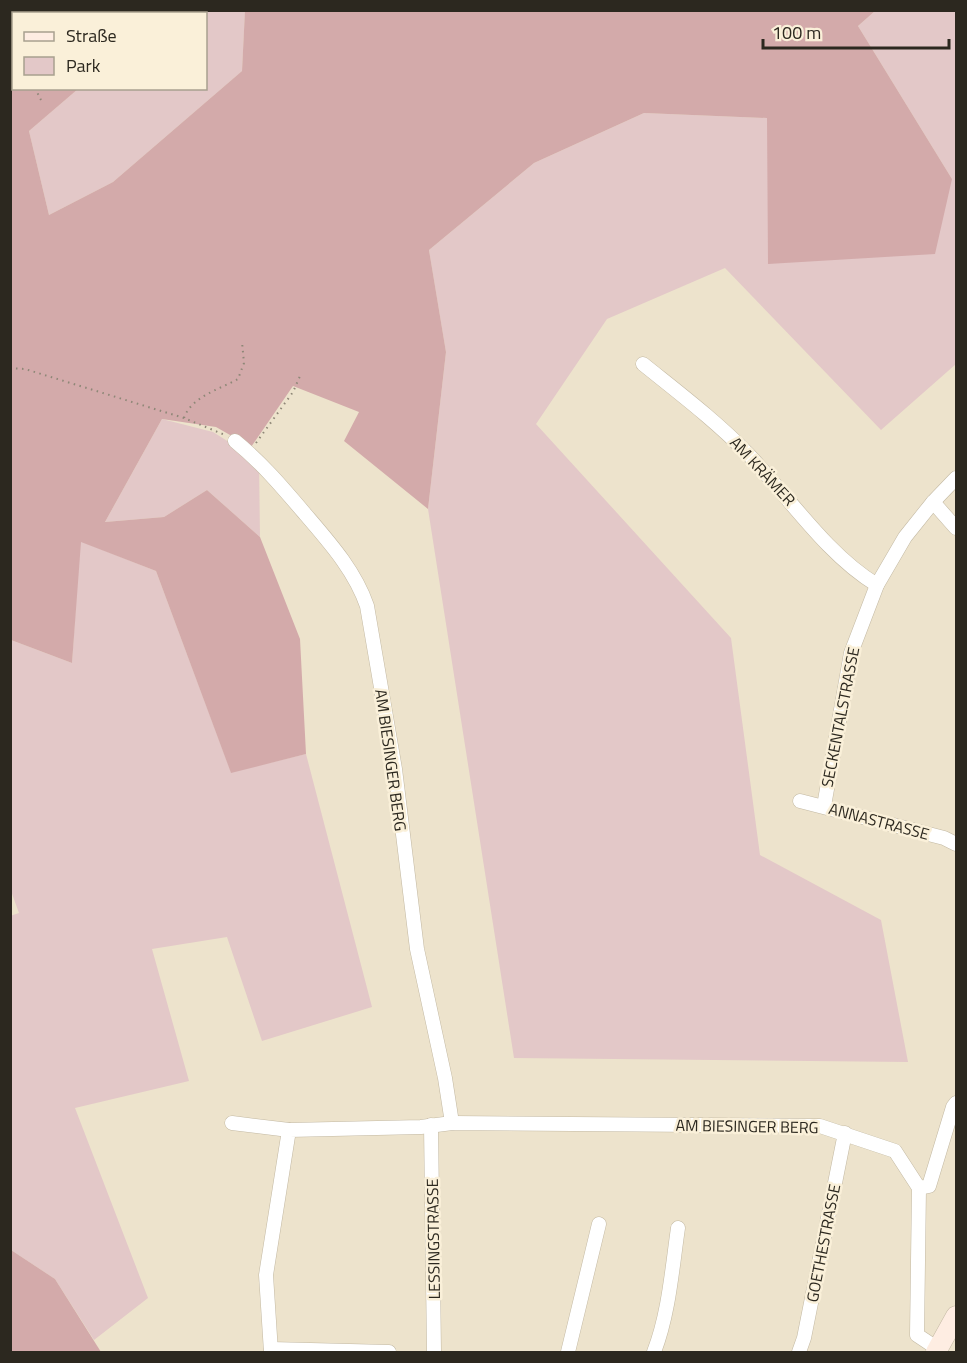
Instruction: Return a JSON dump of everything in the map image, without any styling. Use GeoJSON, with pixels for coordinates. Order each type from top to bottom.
{"type":"FeatureCollection","features":[{"type":"Feature","properties":{"kind":"main road"},"geometry":{"type":"LineString","coordinates":[[937,1351],[957,1316]]}},
{"type":"Feature","properties":{"kind":"street","name":"AM KRÄMER"},"geometry":{"type":"LineString","coordinates":[[643,364],[727,433],[842,558],[864,578],[877,585]]}},
{"type":"Feature","properties":{"kind":"street","name":"AM BIESINGER BERG"},"geometry":{"type":"LineString","coordinates":[[235,441],[268,470],[328,542],[352,574],[367,606],[395,769],[417,949],[445,1078],[452,1123]]}},
{"type":"Feature","properties":{"kind":"street","name":"SECKENTALSTRASSE"},"geometry":{"type":"LineString","coordinates":[[824,806],[851,653],[877,585],[905,537],[933,502],[957,478]]}},
{"type":"Feature","properties":{"kind":"street"},"geometry":{"type":"LineString","coordinates":[[933,502],[957,528]]}},
{"type":"Feature","properties":{"kind":"street","name":"ANNASTRASSE"},"geometry":{"type":"LineString","coordinates":[[800,801],[944,838],[957,844]]}},
{"type":"Feature","properties":{"kind":"street"},"geometry":{"type":"LineString","coordinates":[[937,1351],[917,1335],[919,1188],[929,1186],[953,1107],[957,1102]]}},
{"type":"Feature","properties":{"kind":"street","name":"AM BIESINGER BERG"},"geometry":{"type":"LineString","coordinates":[[232,1123],[289,1130],[452,1123],[820,1126],[895,1151],[919,1188]]}},
{"type":"Feature","properties":{"kind":"street","name":"LESSINGSTRASSE"},"geometry":{"type":"LineString","coordinates":[[431,1125],[434,1353]]}},
{"type":"Feature","properties":{"kind":"street"},"geometry":{"type":"LineString","coordinates":[[289,1130],[266,1275],[271,1351],[389,1353]]}},
{"type":"Feature","properties":{"kind":"street","name":"GOETHESTRASSE"},"geometry":{"type":"LineString","coordinates":[[799,1353],[804,1338],[845,1133]]}},
{"type":"Feature","properties":{"kind":"street"},"geometry":{"type":"LineString","coordinates":[[568,1353],[598,1224]]}},
{"type":"Feature","properties":{"kind":"street"},"geometry":{"type":"LineString","coordinates":[[654,1353],[669,1292],[678,1228]]}},
{"type":"Feature","properties":{"kind":"path"},"geometry":{"type":"LineString","coordinates":[[36,90],[41,100]]}},
{"type":"Feature","properties":{"kind":"path"},"geometry":{"type":"LineString","coordinates":[[184,418],[187,409],[198,400],[238,379],[244,363],[242,342]]}},
{"type":"Feature","properties":{"kind":"path"},"geometry":{"type":"LineString","coordinates":[[10,368],[25,369],[184,418],[219,431],[235,441]]}},
{"type":"Feature","properties":{"kind":"path"},"geometry":{"type":"LineString","coordinates":[[249,453],[293,392],[300,376]]}},
{"type":"Feature","properties":{"kind":"green space"},"geometry":{"type":"Polygon","coordinates":[[[168,10],[245,11],[242,71],[113,182],[49,215],[29,131],[77,90],[207,90],[207,12],[166,12],[168,10]]]}},
{"type":"Feature","properties":{"kind":"green space"},"geometry":{"type":"Polygon","coordinates":[[[875,11],[956,11],[956,364],[881,430],[725,268],[607,319],[536,424],[731,638],[760,855],[881,920],[908,1062],[514,1058],[428,509],[446,352],[429,250],[534,163],[644,113],[767,118],[952,179],[858,26],[875,11]]]}},
{"type":"Feature","properties":{"kind":"green space"},"geometry":{"type":"Polygon","coordinates":[[[162,419],[213,432],[259,461],[260,537],[207,490],[164,517],[105,522],[162,419]]]}},
{"type":"Feature","properties":{"kind":"green space"},"geometry":{"type":"Polygon","coordinates":[[[80,541],[156,571],[231,772],[306,754],[372,1007],[262,1041],[227,937],[152,949],[189,1081],[75,1108],[148,1298],[94,1340],[55,1279],[11,1250],[10,916],[19,913],[11,891],[11,640],[72,663],[80,541]]]}},
{"type":"Feature","properties":{"kind":"shaded area"},"geometry":{"type":"Polygon","coordinates":[[[245,10],[875,11],[858,26],[952,179],[935,254],[768,264],[767,118],[644,113],[534,163],[429,250],[446,352],[428,509],[344,441],[359,412],[293,386],[251,447],[216,427],[162,419],[105,522],[164,517],[207,490],[260,537],[300,639],[306,754],[231,773],[156,571],[81,542],[72,663],[11,640],[10,11],[168,11],[12,12],[12,90],[77,90],[29,131],[49,215],[113,182],[242,71],[245,10]]]}},
{"type":"Feature","properties":{"kind":"shaded area"},"geometry":{"type":"Polygon","coordinates":[[[11,1250],[55,1279],[101,1352],[11,1352],[11,1250]]]}}]}
